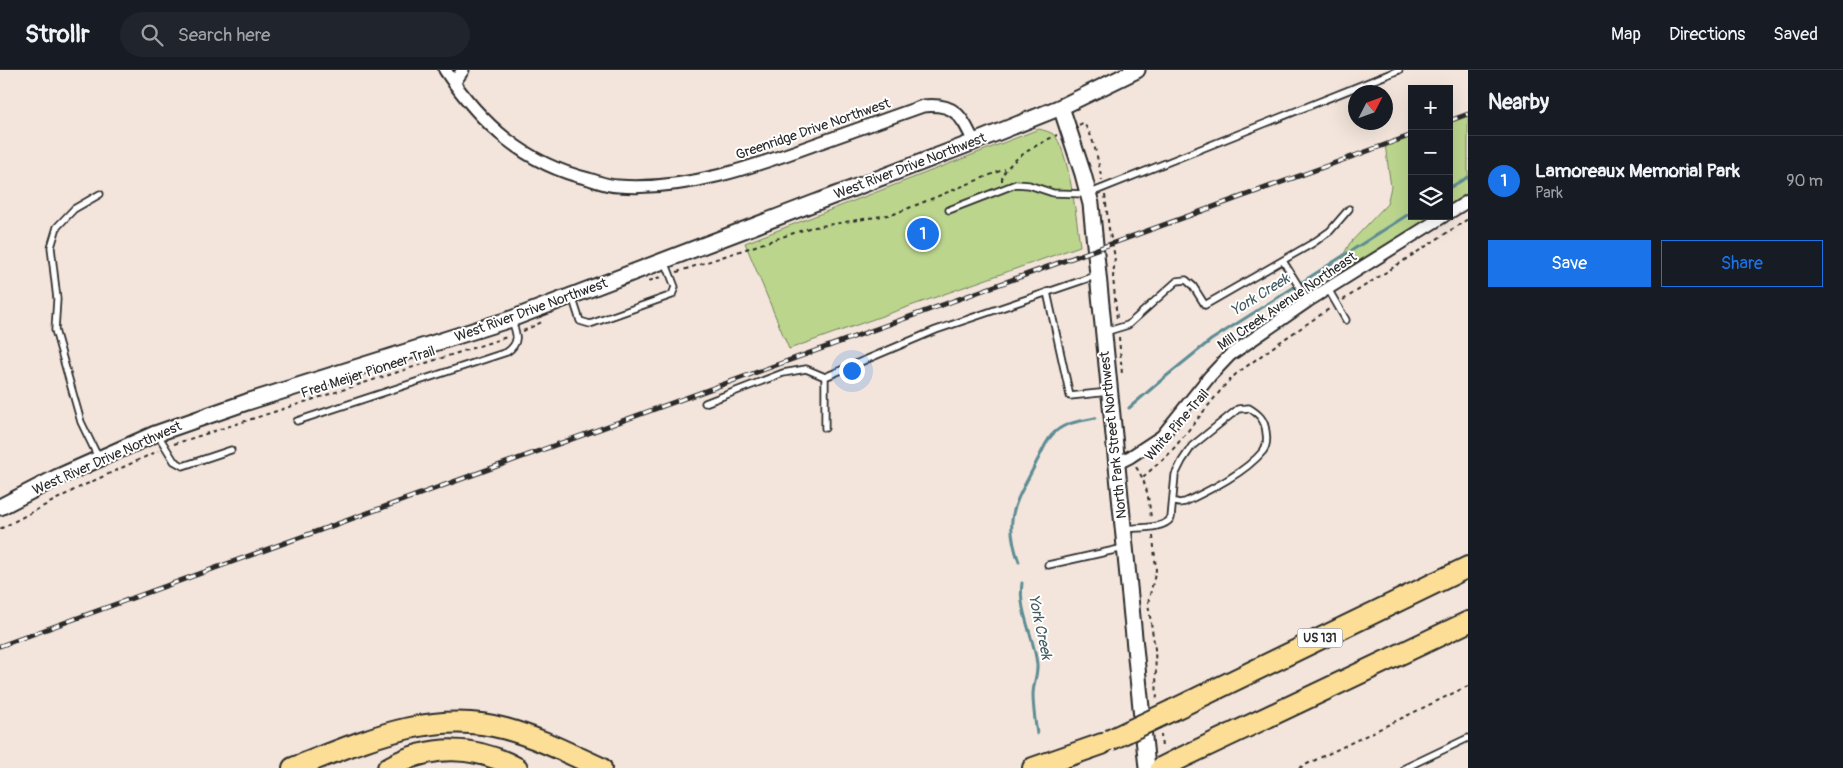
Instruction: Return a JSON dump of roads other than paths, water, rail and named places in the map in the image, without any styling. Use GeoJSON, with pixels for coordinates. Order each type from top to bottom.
{"type":"FeatureCollection","features":[{"type":"Feature","properties":{"kind":"highway","name":"US 131"},"geometry":{"type":"LineString","coordinates":[[1053,768],[1106,742],[1165,706],[1468,567]]}},
{"type":"Feature","properties":{"kind":"highway"},"geometry":{"type":"LineString","coordinates":[[1168,759],[1468,622]]}},
{"type":"Feature","properties":{"kind":"highway"},"geometry":{"type":"LineString","coordinates":[[293,768],[367,739],[400,729],[470,722],[505,729],[542,741],[601,768]]}},
{"type":"Feature","properties":{"kind":"highway"},"geometry":{"type":"LineString","coordinates":[[1033,768],[1106,742]]}},
{"type":"Feature","properties":{"kind":"highway"},"geometry":{"type":"LineString","coordinates":[[388,768],[415,755],[449,749],[498,758],[516,768]]}},
{"type":"Feature","properties":{"kind":"main road","name":"West River Drive Northwest"},"geometry":{"type":"LineString","coordinates":[[0,507],[58,477],[157,433],[247,402],[511,319],[572,296],[668,267],[1060,107],[1137,70]]}},
{"type":"Feature","properties":{"kind":"main road","name":"North Park Street Northwest"},"geometry":{"type":"LineString","coordinates":[[1060,107],[1088,194],[1098,274],[1147,768]]}},
{"type":"Feature","properties":{"kind":"street","name":"Greenridge Drive Northwest"},"geometry":{"type":"LineString","coordinates":[[445,70],[477,113],[504,138],[540,162],[571,175],[617,186],[669,186],[748,169],[923,106],[938,104],[951,108],[964,122],[974,142]]}},
{"type":"Feature","properties":{"kind":"street"},"geometry":{"type":"LineString","coordinates":[[454,83],[463,70]]}},
{"type":"Feature","properties":{"kind":"street"},"geometry":{"type":"LineString","coordinates":[[1453,210],[1468,201]]}},
{"type":"Feature","properties":{"kind":"street","name":"Mill Creek Avenue Northeast"},"geometry":{"type":"LineString","coordinates":[[1116,464],[1162,436],[1210,376],[1230,355],[1308,301],[1438,220]]}},
{"type":"Feature","properties":{"kind":"lane"},"geometry":{"type":"LineString","coordinates":[[949,210],[1016,184],[1028,184],[1053,193],[1088,194],[1399,70]]}},
{"type":"Feature","properties":{"kind":"lane"},"geometry":{"type":"LineString","coordinates":[[99,459],[81,422],[55,330],[57,299],[51,247],[57,227],[74,209],[100,194]]}},
{"type":"Feature","properties":{"kind":"lane"},"geometry":{"type":"LineString","coordinates":[[1103,333],[1128,324],[1177,281],[1186,280],[1193,286],[1205,305],[1283,261],[1330,231],[1350,209]]}},
{"type":"Feature","properties":{"kind":"lane"},"geometry":{"type":"LineString","coordinates":[[1283,261],[1308,301]]}},
{"type":"Feature","properties":{"kind":"lane"},"geometry":{"type":"LineString","coordinates":[[572,296],[580,321],[590,324],[672,295],[674,287],[668,267]]}},
{"type":"Feature","properties":{"kind":"lane"},"geometry":{"type":"LineString","coordinates":[[705,403],[783,373],[806,369],[825,376],[936,330],[1098,274]]}},
{"type":"Feature","properties":{"kind":"lane"},"geometry":{"type":"LineString","coordinates":[[1328,289],[1346,320]]}},
{"type":"Feature","properties":{"kind":"lane"},"geometry":{"type":"LineString","coordinates":[[1047,292],[1070,396],[1109,392]]}},
{"type":"Feature","properties":{"kind":"lane"},"geometry":{"type":"LineString","coordinates":[[297,421],[507,352],[514,346],[517,334],[511,319]]}},
{"type":"Feature","properties":{"kind":"lane"},"geometry":{"type":"LineString","coordinates":[[825,376],[825,428]]}},
{"type":"Feature","properties":{"kind":"lane"},"geometry":{"type":"LineString","coordinates":[[1122,529],[1166,524],[1169,522],[1176,475],[1182,461],[1192,446],[1242,408],[1249,408],[1260,416],[1266,426],[1263,450],[1236,473],[1216,486],[1184,502],[1173,501]]}},
{"type":"Feature","properties":{"kind":"lane"},"geometry":{"type":"LineString","coordinates":[[157,433],[174,461],[183,466],[231,450]]}},
{"type":"Feature","properties":{"kind":"lane"},"geometry":{"type":"LineString","coordinates":[[1048,565],[1124,548]]}},
{"type":"Feature","properties":{"kind":"lane"},"geometry":{"type":"LineString","coordinates":[[1405,768],[1468,738]]}},
{"type":"Feature","properties":{"kind":"waterway","name":"York Creek"},"geometry":{"type":"LineString","coordinates":[[1453,186],[1468,177]]}},
{"type":"Feature","properties":{"kind":"waterway","name":"York Creek"},"geometry":{"type":"LineString","coordinates":[[1129,408],[1211,340],[1408,215]]}},
{"type":"Feature","properties":{"kind":"waterway","name":"York Creek"},"geometry":{"type":"LineString","coordinates":[[1019,562],[1012,532],[1014,509],[1045,445],[1049,438],[1064,426],[1095,418]]}},
{"type":"Feature","properties":{"kind":"waterway","name":"York Creek"},"geometry":{"type":"LineString","coordinates":[[1022,583],[1022,604],[1037,664],[1033,695],[1037,734]]}},
{"type":"Feature","properties":{"kind":"railway"},"geometry":{"type":"LineString","coordinates":[[1453,120],[1468,114]]}},
{"type":"Feature","properties":{"kind":"railway"},"geometry":{"type":"LineString","coordinates":[[0,646],[1408,136]]}},
{"type":"Feature","properties":{"kind":"place","name":"Lamoreaux Memorial Park"},"geometry":{"type":"Point","coordinates":[923,234]}}]}
